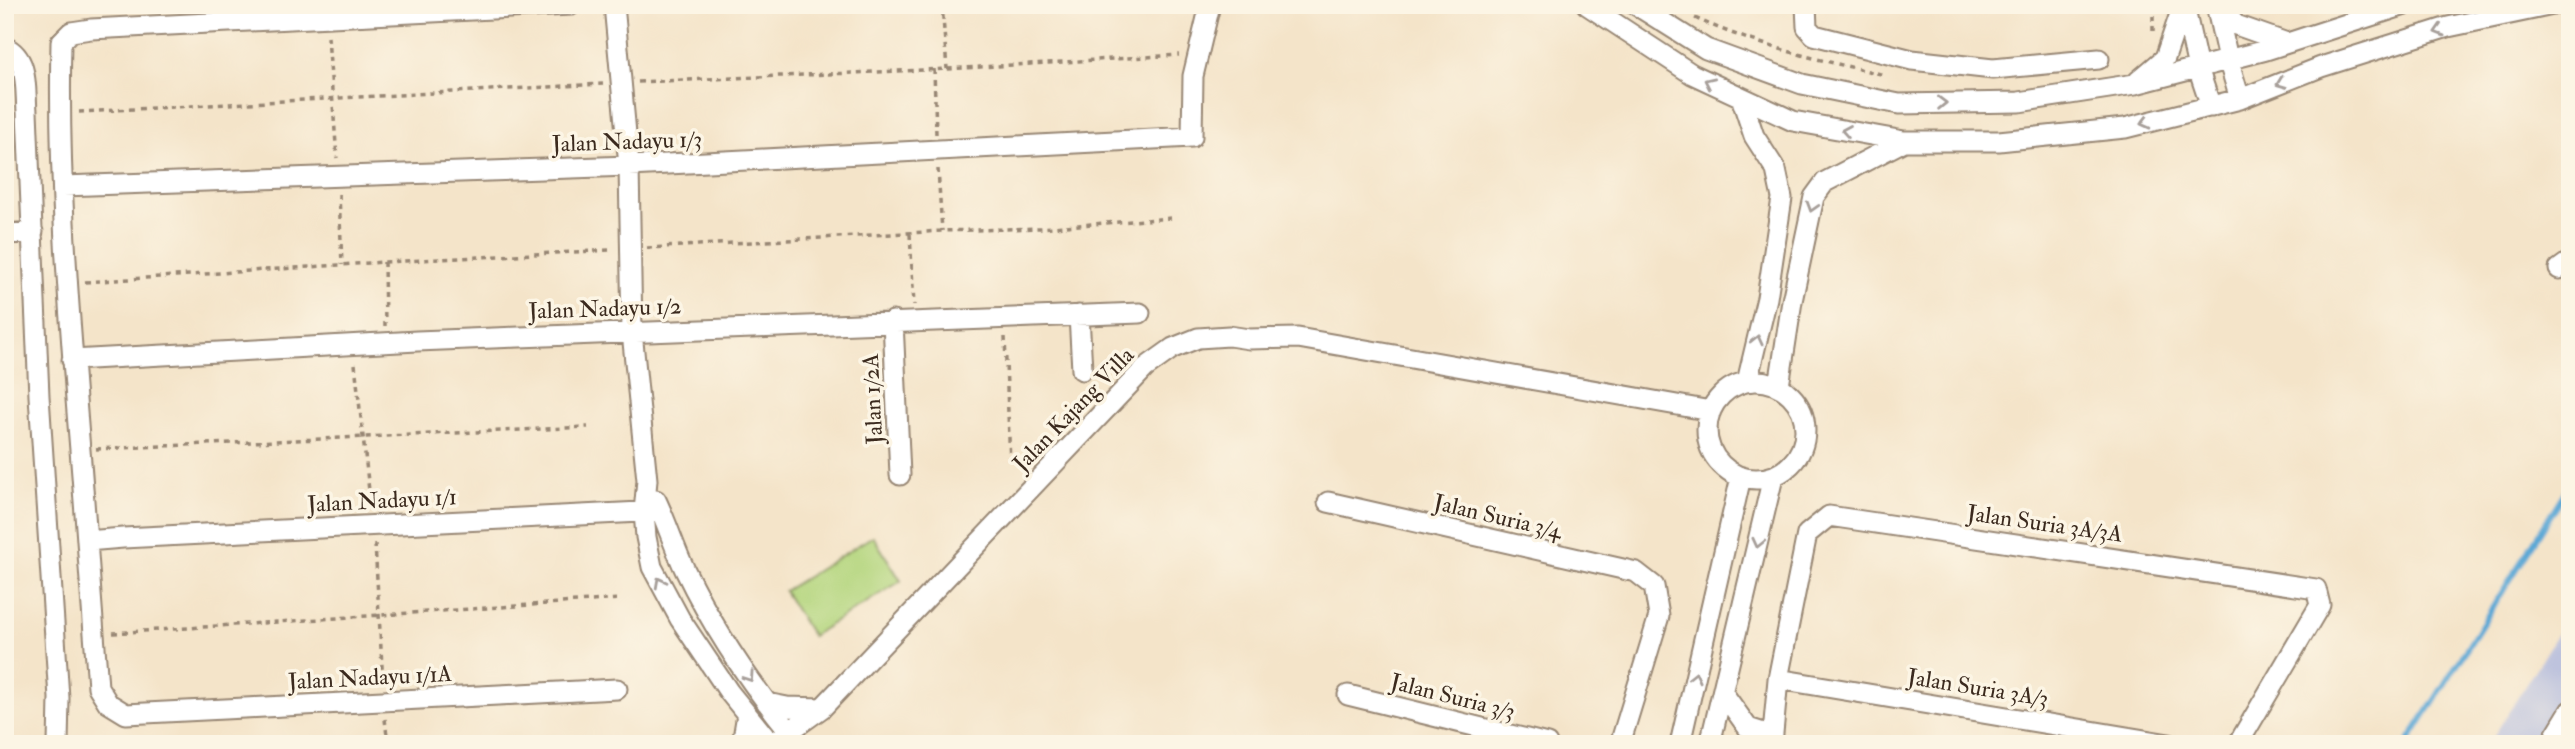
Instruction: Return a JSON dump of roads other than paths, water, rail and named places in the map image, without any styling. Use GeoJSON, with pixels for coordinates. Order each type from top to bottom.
{"type":"FeatureCollection","features":[{"type":"Feature","properties":{"kind":"street"},"geometry":{"type":"LineString","coordinates":[[87,541],[72,360],[60,113],[61,42],[71,32],[571,5]]}},
{"type":"Feature","properties":{"kind":"street"},"geometry":{"type":"LineString","coordinates":[[614,5],[629,166],[632,332],[647,480],[653,511],[652,567],[680,619],[710,664],[772,744]]}},
{"type":"Feature","properties":{"kind":"street","name":"Jalan Nadayu 1/3"},"geometry":{"type":"LineString","coordinates":[[63,186],[629,166],[1192,137],[1194,76],[1210,5]]}},
{"type":"Feature","properties":{"kind":"street"},"geometry":{"type":"LineString","coordinates":[[1587,5],[1692,74],[1797,122],[1904,141],[1999,141],[2124,128],[2240,99],[2321,67],[2448,27],[2553,5]]}},
{"type":"Feature","properties":{"kind":"street"},"geometry":{"type":"LineString","coordinates":[[1636,5],[1718,54],[1802,84],[1899,104],[2019,102],[2135,84],[2287,43],[2405,5]]}},
{"type":"Feature","properties":{"kind":"street"},"geometry":{"type":"LineString","coordinates":[[1806,5],[1807,27],[1814,35],[1912,60],[1993,69],[2099,60]]}},
{"type":"Feature","properties":{"kind":"street"},"geometry":{"type":"LineString","coordinates":[[2135,84],[2165,58],[2184,5]]}},
{"type":"Feature","properties":{"kind":"street"},"geometry":{"type":"LineString","coordinates":[[2184,5],[2198,68],[2211,107]]}},
{"type":"Feature","properties":{"kind":"street"},"geometry":{"type":"LineString","coordinates":[[2217,5],[2236,25],[2287,43]]}},
{"type":"Feature","properties":{"kind":"street"},"geometry":{"type":"LineString","coordinates":[[2217,5],[2228,60],[2240,99]]}},
{"type":"Feature","properties":{"kind":"street"},"geometry":{"type":"LineString","coordinates":[[5,47],[12,50],[23,64],[39,396],[59,698],[58,744]]}},
{"type":"Feature","properties":{"kind":"street"},"geometry":{"type":"LineString","coordinates":[[1741,97],[1754,136],[1776,170],[1782,198],[1767,298],[1747,382]]}},
{"type":"Feature","properties":{"kind":"street"},"geometry":{"type":"LineString","coordinates":[[1779,386],[1792,302],[1814,197],[1825,182],[1904,141]]}},
{"type":"Feature","properties":{"kind":"street"},"geometry":{"type":"LineString","coordinates":[[5,234],[33,232]]}},
{"type":"Feature","properties":{"kind":"street","name":"Jalan Nadayu 1/2"},"geometry":{"type":"LineString","coordinates":[[72,360],[386,342],[1140,313]]}},
{"type":"Feature","properties":{"kind":"street"},"geometry":{"type":"LineString","coordinates":[[1079,316],[1082,370]]}},
{"type":"Feature","properties":{"kind":"street","name":"Jalan 1/2A"},"geometry":{"type":"LineString","coordinates":[[893,321],[900,474]]}},
{"type":"Feature","properties":{"kind":"street","name":"Jalan Kajang Villa"},"geometry":{"type":"LineString","coordinates":[[772,744],[822,708],[1145,368],[1173,348],[1198,338],[1298,338],[1711,411]]}},
{"type":"Feature","properties":{"kind":"street"},"geometry":{"type":"LineString","coordinates":[[1747,382],[1764,382],[1779,386],[1792,396],[1806,425],[1805,442],[1798,457],[1787,469],[1773,477],[1757,480],[1741,477],[1726,469],[1715,458],[1709,443],[1707,426],[1711,411],[1720,397],[1732,387],[1747,382]]}},
{"type":"Feature","properties":{"kind":"street"},"geometry":{"type":"LineString","coordinates":[[1680,744],[1741,477]]}},
{"type":"Feature","properties":{"kind":"street"},"geometry":{"type":"LineString","coordinates":[[1710,744],[1773,477]]}},
{"type":"Feature","properties":{"kind":"street","name":"Jalan Suria 3/4"},"geometry":{"type":"LineString","coordinates":[[1328,502],[1636,572],[1654,586],[1659,616],[1620,744]]}},
{"type":"Feature","properties":{"kind":"street"},"geometry":{"type":"LineString","coordinates":[[653,511],[731,651],[766,703],[790,732]]}},
{"type":"Feature","properties":{"kind":"street","name":"Jalan Nadayu 1/1"},"geometry":{"type":"LineString","coordinates":[[87,541],[653,511]]}},
{"type":"Feature","properties":{"kind":"street","name":"Jalan Suria 3A/3A"},"geometry":{"type":"LineString","coordinates":[[1772,740],[1778,679],[1807,534],[1829,516],[2316,589],[2320,605],[2238,744]]}},
{"type":"Feature","properties":{"kind":"street","name":"Jalan Nadayu 1/1A"},"geometry":{"type":"LineString","coordinates":[[87,541],[98,687],[108,703],[127,713],[617,689]]}},
{"type":"Feature","properties":{"kind":"street"},"geometry":{"type":"LineString","coordinates":[[680,619],[704,606]]}},
{"type":"Feature","properties":{"kind":"street"},"geometry":{"type":"LineString","coordinates":[[710,664],[731,651]]}},
{"type":"Feature","properties":{"kind":"street","name":"Jalan Suria 3A/3"},"geometry":{"type":"LineString","coordinates":[[1778,679],[2169,744]]}},
{"type":"Feature","properties":{"kind":"street"},"geometry":{"type":"LineString","coordinates":[[1723,693],[1748,728],[1772,740]]}},
{"type":"Feature","properties":{"kind":"street","name":"Jalan Suria 3/3"},"geometry":{"type":"LineString","coordinates":[[1348,695],[1547,744]]}},
{"type":"Feature","properties":{"kind":"street"},"geometry":{"type":"LineString","coordinates":[[766,703],[787,707],[822,708]]}},
{"type":"Feature","properties":{"kind":"street"},"geometry":{"type":"LineString","coordinates":[[2550,744],[2570,711]]}},
{"type":"Feature","properties":{"kind":"street"},"geometry":{"type":"LineString","coordinates":[[742,744],[747,714]]}},
{"type":"Feature","properties":{"kind":"waterway"},"geometry":{"type":"LineString","coordinates":[[2407,744],[2570,484]]}}]}
